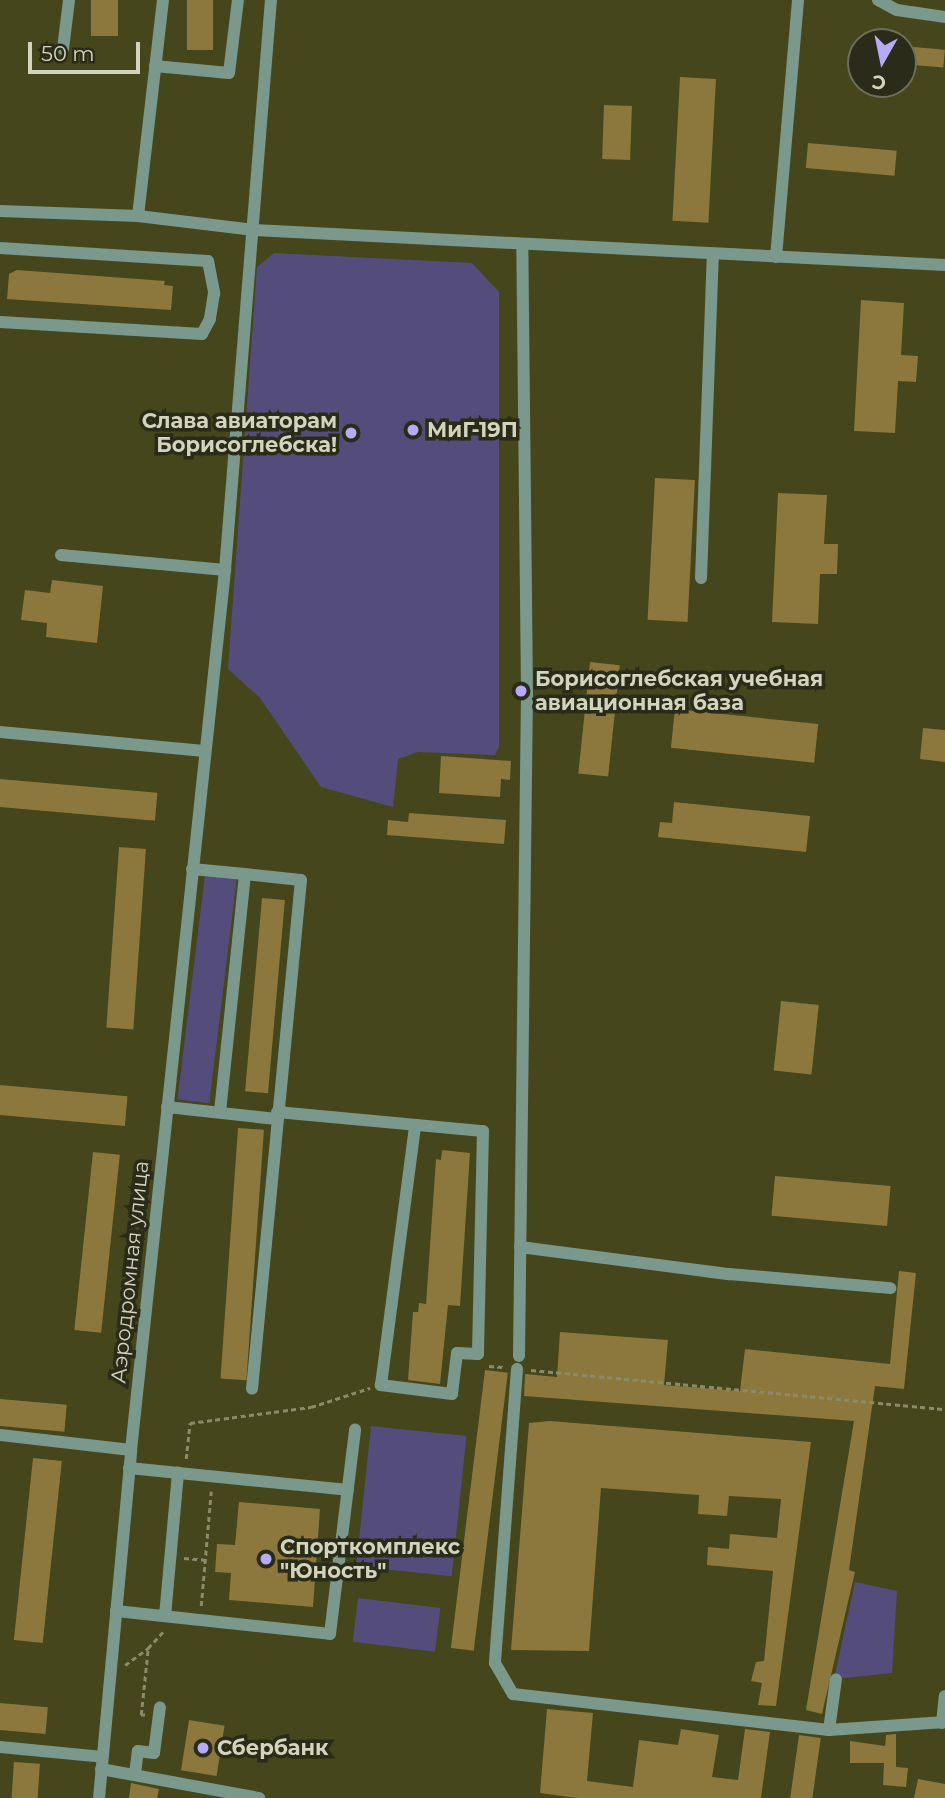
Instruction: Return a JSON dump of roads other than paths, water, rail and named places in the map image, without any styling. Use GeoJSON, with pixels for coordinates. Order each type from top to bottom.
{"type":"FeatureCollection","features":[{"type":"Feature","properties":{"kind":"street"},"geometry":{"type":"LineString","coordinates":[[63,49],[69,0]]}},
{"type":"Feature","properties":{"kind":"street"},"geometry":{"type":"LineString","coordinates":[[138,216],[163,0]]}},
{"type":"Feature","properties":{"kind":"street"},"geometry":{"type":"LineString","coordinates":[[155,66],[229,73],[238,0]]}},
{"type":"Feature","properties":{"kind":"street","name":"Аэродромная улица"},"geometry":{"type":"LineString","coordinates":[[99,1798],[129,1468],[225,570],[271,0]]}},
{"type":"Feature","properties":{"kind":"street"},"geometry":{"type":"LineString","coordinates":[[776,257],[798,0]]}},
{"type":"Feature","properties":{"kind":"street"},"geometry":{"type":"LineString","coordinates":[[878,0],[919,14],[945,17]]}},
{"type":"Feature","properties":{"kind":"street"},"geometry":{"type":"LineString","coordinates":[[919,14],[924,0]]}},
{"type":"Feature","properties":{"kind":"street"},"geometry":{"type":"LineString","coordinates":[[0,211],[138,216],[254,230],[945,265]]}},
{"type":"Feature","properties":{"kind":"street"},"geometry":{"type":"LineString","coordinates":[[522,244],[527,693],[518,1362],[495,1663],[513,1694],[829,1730],[944,1722],[945,1696]]}},
{"type":"Feature","properties":{"kind":"street"},"geometry":{"type":"LineString","coordinates":[[0,248],[208,261],[214,293],[210,319],[202,334],[0,322]]}},
{"type":"Feature","properties":{"kind":"street"},"geometry":{"type":"LineString","coordinates":[[701,579],[713,254]]}},
{"type":"Feature","properties":{"kind":"street"},"geometry":{"type":"LineString","coordinates":[[61,555],[225,570]]}},
{"type":"Feature","properties":{"kind":"street"},"geometry":{"type":"LineString","coordinates":[[0,732],[204,751]]}},
{"type":"Feature","properties":{"kind":"street"},"geometry":{"type":"LineString","coordinates":[[192,869],[301,880],[252,1390]]}},
{"type":"Feature","properties":{"kind":"street"},"geometry":{"type":"LineString","coordinates":[[220,1112],[245,874]]}},
{"type":"Feature","properties":{"kind":"street"},"geometry":{"type":"LineString","coordinates":[[167,1107],[220,1112],[277,1115],[415,1125],[483,1131],[478,1354],[457,1353],[452,1394],[381,1385],[415,1125]]}},
{"type":"Feature","properties":{"kind":"street"},"geometry":{"type":"LineString","coordinates":[[520,1247],[729,1274],[890,1288]]}},
{"type":"Feature","properties":{"kind":"street"},"geometry":{"type":"LineString","coordinates":[[116,1611],[330,1634],[355,1430]]}},
{"type":"Feature","properties":{"kind":"street"},"geometry":{"type":"LineString","coordinates":[[0,1435],[131,1450]]}},
{"type":"Feature","properties":{"kind":"street"},"geometry":{"type":"LineString","coordinates":[[129,1468],[348,1490]]}},
{"type":"Feature","properties":{"kind":"street"},"geometry":{"type":"LineString","coordinates":[[171,1617],[183,1474]]}},
{"type":"Feature","properties":{"kind":"street"},"geometry":{"type":"LineString","coordinates":[[829,1730],[836,1679]]}},
{"type":"Feature","properties":{"kind":"street"},"geometry":{"type":"LineString","coordinates":[[135,1774],[138,1751],[154,1753],[159,1712]]}},
{"type":"Feature","properties":{"kind":"street"},"geometry":{"type":"LineString","coordinates":[[0,1748],[102,1763],[135,1774],[259,1798]]}},
{"type":"Feature","properties":{"kind":"place","name":"МиГ-19П"},"geometry":{"type":"Point","coordinates":[413,430]}},
{"type":"Feature","properties":{"kind":"place","name":"Слава авиаторам Борисоглебска!"},"geometry":{"type":"Point","coordinates":[351,433]}},
{"type":"Feature","properties":{"kind":"place","name":"Борисоглебская учебная авиационная база"},"geometry":{"type":"Point","coordinates":[521,691]}},
{"type":"Feature","properties":{"kind":"place","name":"Спорткомплекс \"Юность\""},"geometry":{"type":"Point","coordinates":[266,1559]}},
{"type":"Feature","properties":{"kind":"place","name":"Сбербанк"},"geometry":{"type":"Point","coordinates":[203,1748]}}]}
